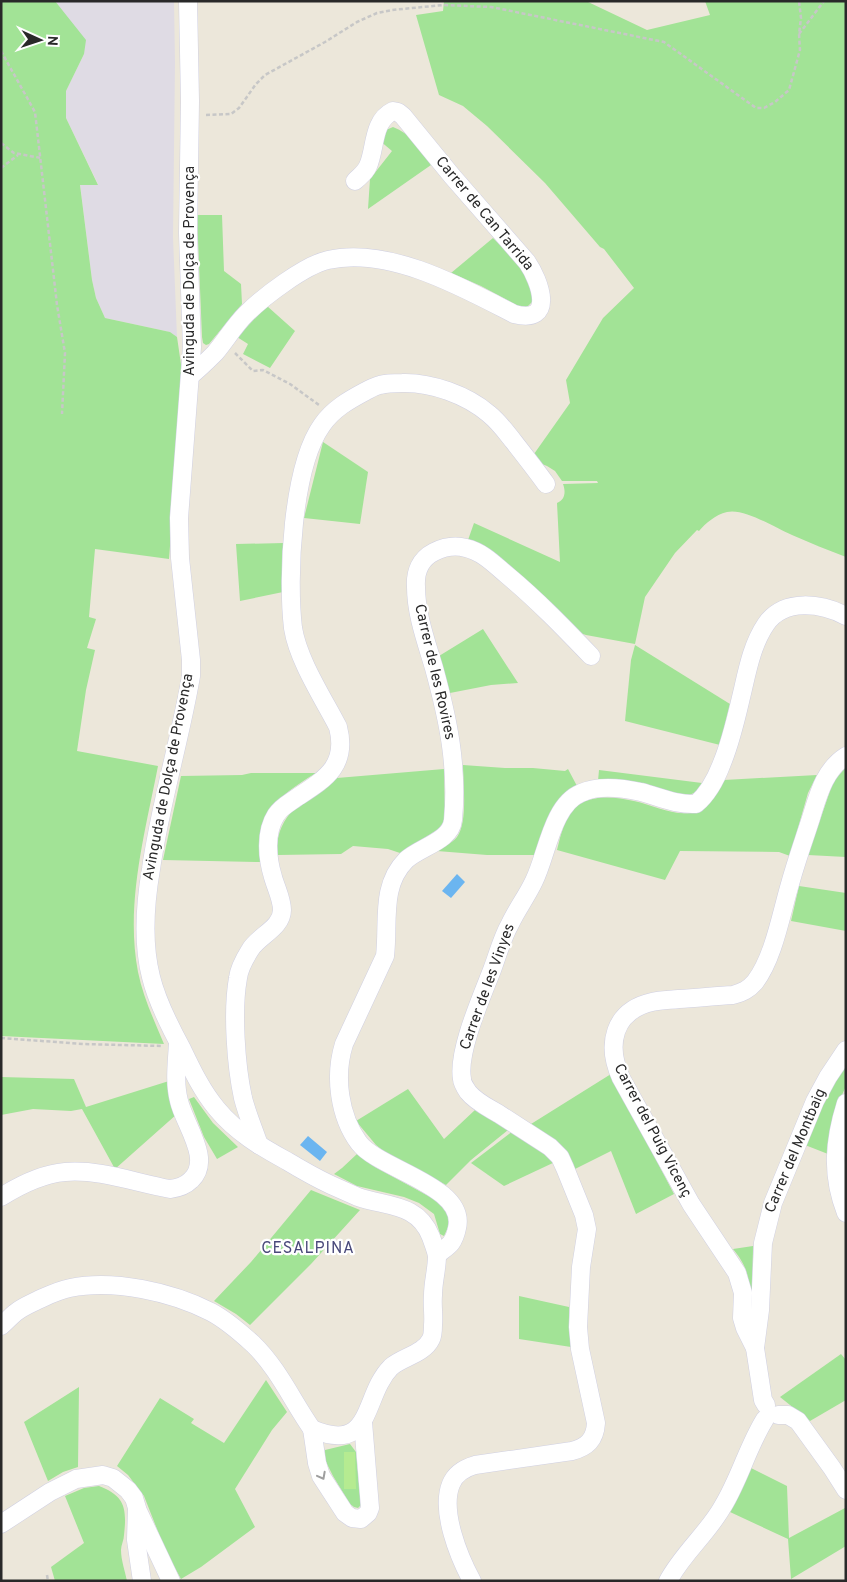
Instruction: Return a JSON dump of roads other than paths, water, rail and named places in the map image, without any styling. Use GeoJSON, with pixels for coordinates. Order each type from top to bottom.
{"type":"FeatureCollection","features":[{"type":"Feature","properties":{"kind":"street","name":"Avinguda de Dolça de Provença"},"geometry":{"type":"LineString","coordinates":[[188,1],[188,233],[192,333],[178,518],[191,676],[153,850],[147,899],[148,960],[151,979],[162,1008],[195,1075],[218,1110],[241,1133],[319,1180],[359,1197],[411,1211],[424,1223],[431,1236],[437,1255],[431,1339],[426,1346],[393,1365],[384,1376],[363,1422]]}},
{"type":"Feature","properties":{"kind":"street","name":"Carrer de Can Tarrida"},"geometry":{"type":"LineString","coordinates":[[190,376],[214,353],[246,315],[258,304],[314,264],[326,260],[365,258],[399,264],[450,282],[520,316],[530,315],[538,309],[542,299],[541,289],[533,270],[398,112],[393,111],[384,117],[374,139],[368,165],[363,174],[355,181]]}},
{"type":"Feature","properties":{"kind":"street"},"geometry":{"type":"LineString","coordinates":[[259,1145],[243,1099],[237,1055],[236,1009],[238,976],[250,948],[273,927],[281,915],[281,901],[272,875],[268,854],[269,834],[276,815],[285,804],[329,775],[338,761],[340,749],[338,727],[300,654],[293,628],[291,556],[300,486],[305,462],[312,445],[321,426],[331,414],[347,401],[370,389],[379,385],[393,383],[436,386],[488,412],[499,423],[546,484]]}},
{"type":"Feature","properties":{"kind":"street","name":"Carrer de les Rovires"},"geometry":{"type":"LineString","coordinates":[[437,1255],[451,1243],[455,1236],[458,1217],[454,1206],[433,1188],[376,1157],[360,1144],[346,1120],[339,1082],[340,1058],[344,1044],[385,956],[388,894],[391,882],[406,860],[415,852],[442,838],[449,831],[453,822],[454,798],[447,717],[418,608],[416,580],[421,563],[430,554],[442,548],[466,548],[479,553],[536,600],[591,656]]}},
{"type":"Feature","properties":{"kind":"street","name":"Carrer de les Vinyes"},"geometry":{"type":"LineString","coordinates":[[472,1581],[452,1531],[448,1510],[448,1494],[452,1482],[458,1474],[466,1468],[475,1465],[572,1452],[589,1443],[596,1432],[596,1424],[580,1349],[578,1327],[581,1267],[587,1229],[584,1215],[560,1157],[550,1147],[479,1102],[468,1092],[462,1080],[462,1062],[470,1030],[508,926],[541,866],[557,819],[571,799],[581,793],[603,788],[640,792],[676,804],[696,804],[705,796],[720,768],[731,737],[750,662],[761,632],[767,622],[775,614],[798,605],[825,607],[846,616]]}},
{"type":"Feature","properties":{"kind":"street","name":"Carrer del Puig Vicenç"},"geometry":{"type":"LineString","coordinates":[[770,1413],[763,1400],[755,1348],[744,1323],[743,1293],[738,1273],[690,1204],[621,1078],[612,1047],[618,1027],[628,1014],[637,1008],[652,1002],[733,995],[744,992],[755,981],[771,949],[820,790],[828,774],[840,759],[846,756]]}},
{"type":"Feature","properties":{"kind":"street"},"geometry":{"type":"LineString","coordinates":[[1,1197],[27,1183],[64,1172],[83,1172],[170,1189],[180,1188],[188,1183],[198,1169],[199,1156],[179,1102],[176,1079],[178,1043]]}},
{"type":"Feature","properties":{"kind":"street","name":"Carrer del Montbaig"},"geometry":{"type":"LineString","coordinates":[[755,1348],[760,1310],[763,1243],[773,1203],[815,1101],[846,1050]]}},
{"type":"Feature","properties":{"kind":"street","name":"Carrer del Montbaig"},"geometry":{"type":"LineString","coordinates":[[846,1103],[840,1126],[835,1162],[840,1195],[846,1213]]}},
{"type":"Feature","properties":{"kind":"street"},"geometry":{"type":"LineString","coordinates":[[1,1326],[14,1313],[25,1306],[69,1288],[87,1286],[126,1286],[159,1293],[186,1301],[213,1313],[255,1345],[267,1359],[312,1429],[321,1476],[345,1513],[352,1518],[361,1519],[368,1514],[370,1508],[363,1422]]}},
{"type":"Feature","properties":{"kind":"street"},"geometry":{"type":"LineString","coordinates":[[668,1581],[712,1524],[723,1506],[770,1413],[788,1415],[798,1421],[846,1490]]}},
{"type":"Feature","properties":{"kind":"street"},"geometry":{"type":"LineString","coordinates":[[312,1429],[324,1434],[342,1434],[356,1429],[363,1422]]}},
{"type":"Feature","properties":{"kind":"street"},"geometry":{"type":"LineString","coordinates":[[1,1524],[50,1492],[76,1479],[103,1475],[113,1478],[128,1490],[134,1498],[171,1581]]}},
{"type":"Feature","properties":{"kind":"street"},"geometry":{"type":"LineString","coordinates":[[137,1508],[136,1540],[142,1581]]}},
{"type":"Feature","properties":{"kind":"water"},"geometry":{"type":"Polygon","coordinates":[[[457,874],[465,882],[451,898],[442,891],[457,874]]]}},
{"type":"Feature","properties":{"kind":"water"},"geometry":{"type":"Polygon","coordinates":[[[308,1136],[327,1152],[320,1161],[300,1145],[308,1136]]]}},
{"type":"Feature","properties":{"kind":"district","name":"CESALPINA"},"geometry":{"type":"Point","coordinates":[308,1249]}}]}
